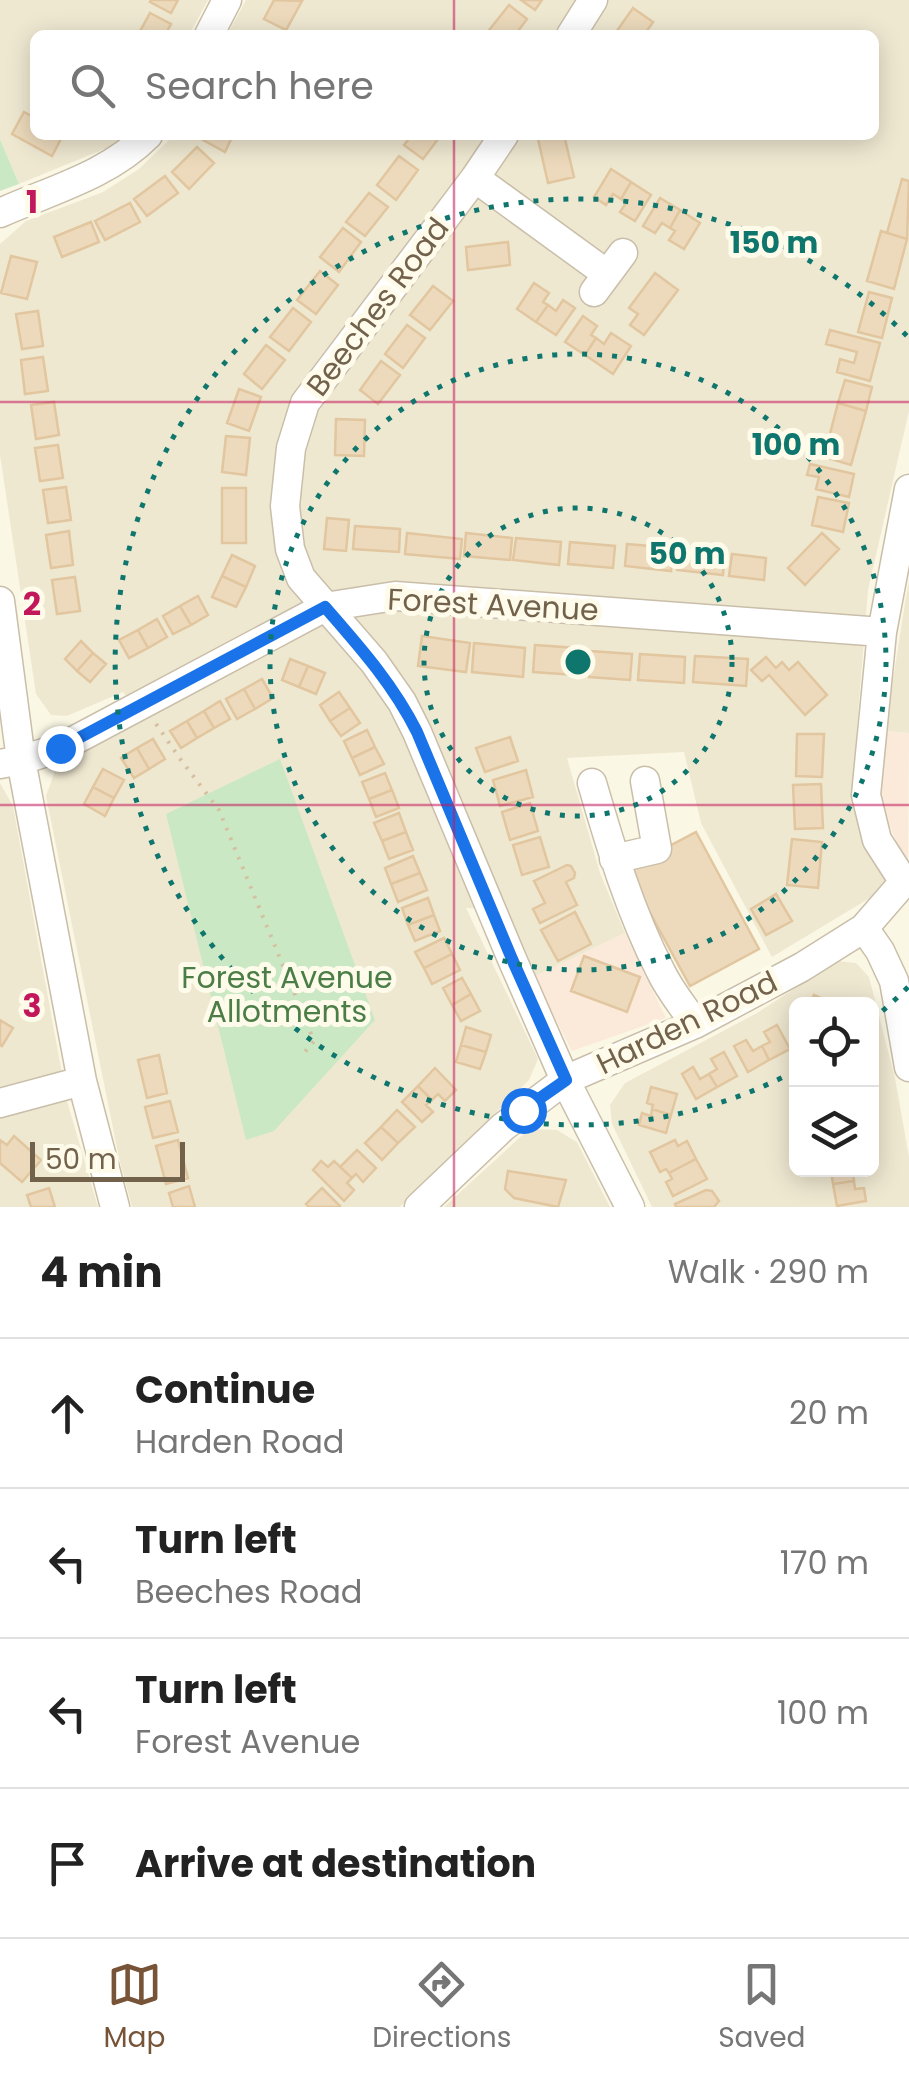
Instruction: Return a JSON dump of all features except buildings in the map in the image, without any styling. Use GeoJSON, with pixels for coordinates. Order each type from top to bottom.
{"type":"FeatureCollection","features":[{"type":"Feature","properties":{"kind":"street"},"geometry":{"type":"LineString","coordinates":[[211,30],[226,0]]}},
{"type":"Feature","properties":{"kind":"street"},"geometry":{"type":"LineString","coordinates":[[574,30],[592,0]]}},
{"type":"Feature","properties":{"kind":"street"},"geometry":{"type":"LineString","coordinates":[[0,214],[102,170],[143,140]]}},
{"type":"Feature","properties":{"kind":"street","name":"Beeches Road"},"geometry":{"type":"LineString","coordinates":[[501,140],[306,403],[291,448],[285,506],[290,548],[302,578],[374,662],[402,702],[566,1080],[630,1207]]}},
{"type":"Feature","properties":{"kind":"street"},"geometry":{"type":"LineString","coordinates":[[474,178],[608,273]]}},
{"type":"Feature","properties":{"kind":"street"},"geometry":{"type":"LineString","coordinates":[[907,881],[877,840],[866,795],[882,632],[909,489]]}},
{"type":"Feature","properties":{"kind":"street","name":"Forest Avenue"},"geometry":{"type":"LineString","coordinates":[[10,762],[60,748],[325,607],[395,596],[882,632]]}},
{"type":"Feature","properties":{"kind":"street"},"geometry":{"type":"LineString","coordinates":[[0,601],[10,762],[82,1081],[115,1207]]}},
{"type":"Feature","properties":{"kind":"street"},"geometry":{"type":"LineString","coordinates":[[614,859],[657,849],[645,781]]}},
{"type":"Feature","properties":{"kind":"street"},"geometry":{"type":"LineString","coordinates":[[592,782],[632,909],[662,976],[695,1024]]}},
{"type":"Feature","properties":{"kind":"street","name":"Harden Road"},"geometry":{"type":"LineString","coordinates":[[420,1207],[513,1118],[566,1080],[695,1024],[802,967],[864,928],[907,881]]}},
{"type":"Feature","properties":{"kind":"street"},"geometry":{"type":"LineString","coordinates":[[864,928],[880,950],[894,981],[909,1066]]}},
{"type":"Feature","properties":{"kind":"street"},"geometry":{"type":"LineString","coordinates":[[0,1102],[82,1081]]}},
{"type":"Feature","properties":{"kind":"path"},"geometry":{"type":"LineString","coordinates":[[142,703],[219,810],[314,1041],[304,1052]]}},
{"type":"Feature","properties":{"kind":"shaded area"},"geometry":{"type":"Polygon","coordinates":[[[0,0],[208,0],[192,30],[30,30],[30,140],[120,140],[19,184],[0,139],[0,0]]]}},
{"type":"Feature","properties":{"kind":"shaded area"},"geometry":{"type":"Polygon","coordinates":[[[246,0],[909,0],[909,411],[868,590],[851,801],[888,887],[772,957],[701,823],[684,752],[567,758],[600,873],[625,933],[534,977],[502,909],[466,908],[538,1059],[529,1080],[400,1207],[132,1207],[46,796],[55,771],[141,718],[123,692],[67,716],[51,715],[36,694],[0,455],[0,244],[26,221],[103,192],[139,169],[169,140],[879,140],[879,30],[230,30],[246,0]]]}},
{"type":"Feature","properties":{"kind":"shaded area"},"geometry":{"type":"Polygon","coordinates":[[[909,581],[909,733],[885,731],[909,581]]]}},
{"type":"Feature","properties":{"kind":"shaded area"},"geometry":{"type":"Polygon","coordinates":[[[885,731],[909,733],[908,869],[878,797],[885,731]]]}},
{"type":"Feature","properties":{"kind":"shaded area"},"geometry":{"type":"Polygon","coordinates":[[[0,783],[13,806],[67,1101],[98,1207],[0,1207],[0,783]]]}},
{"type":"Feature","properties":{"kind":"shaded area"},"geometry":{"type":"Polygon","coordinates":[[[625,933],[666,1018],[572,1051],[534,977],[625,933]]]}},
{"type":"Feature","properties":{"kind":"shaded area"},"geometry":{"type":"Polygon","coordinates":[[[837,961],[856,963],[869,977],[874,997],[789,997],[789,1177],[879,1177],[879,1016],[909,1157],[909,1207],[652,1207],[612,1124],[610,1105],[625,1083],[757,1013],[837,961]]]}},
{"type":"Feature","properties":{"kind":"shaded area"},"geometry":{"type":"Polygon","coordinates":[[[529,1129],[557,1130],[577,1142],[610,1207],[444,1207],[529,1129]]]}},
{"type":"Feature","properties":{"kind":"green space"},"geometry":{"type":"Polygon","coordinates":[[[0,139],[19,184],[0,191],[0,139]]]}},
{"type":"Feature","properties":{"kind":"green space","name":"Forest Avenue Allotments"},"geometry":{"type":"Polygon","coordinates":[[[280,759],[375,1020],[274,1131],[246,1140],[166,814],[280,759]]]}},
{"type":"Feature","properties":{"kind":"route"},"geometry":{"type":"LineString","coordinates":[[60,748],[325,607],[374,662],[402,702],[566,1080],[523,1110]]}}]}
